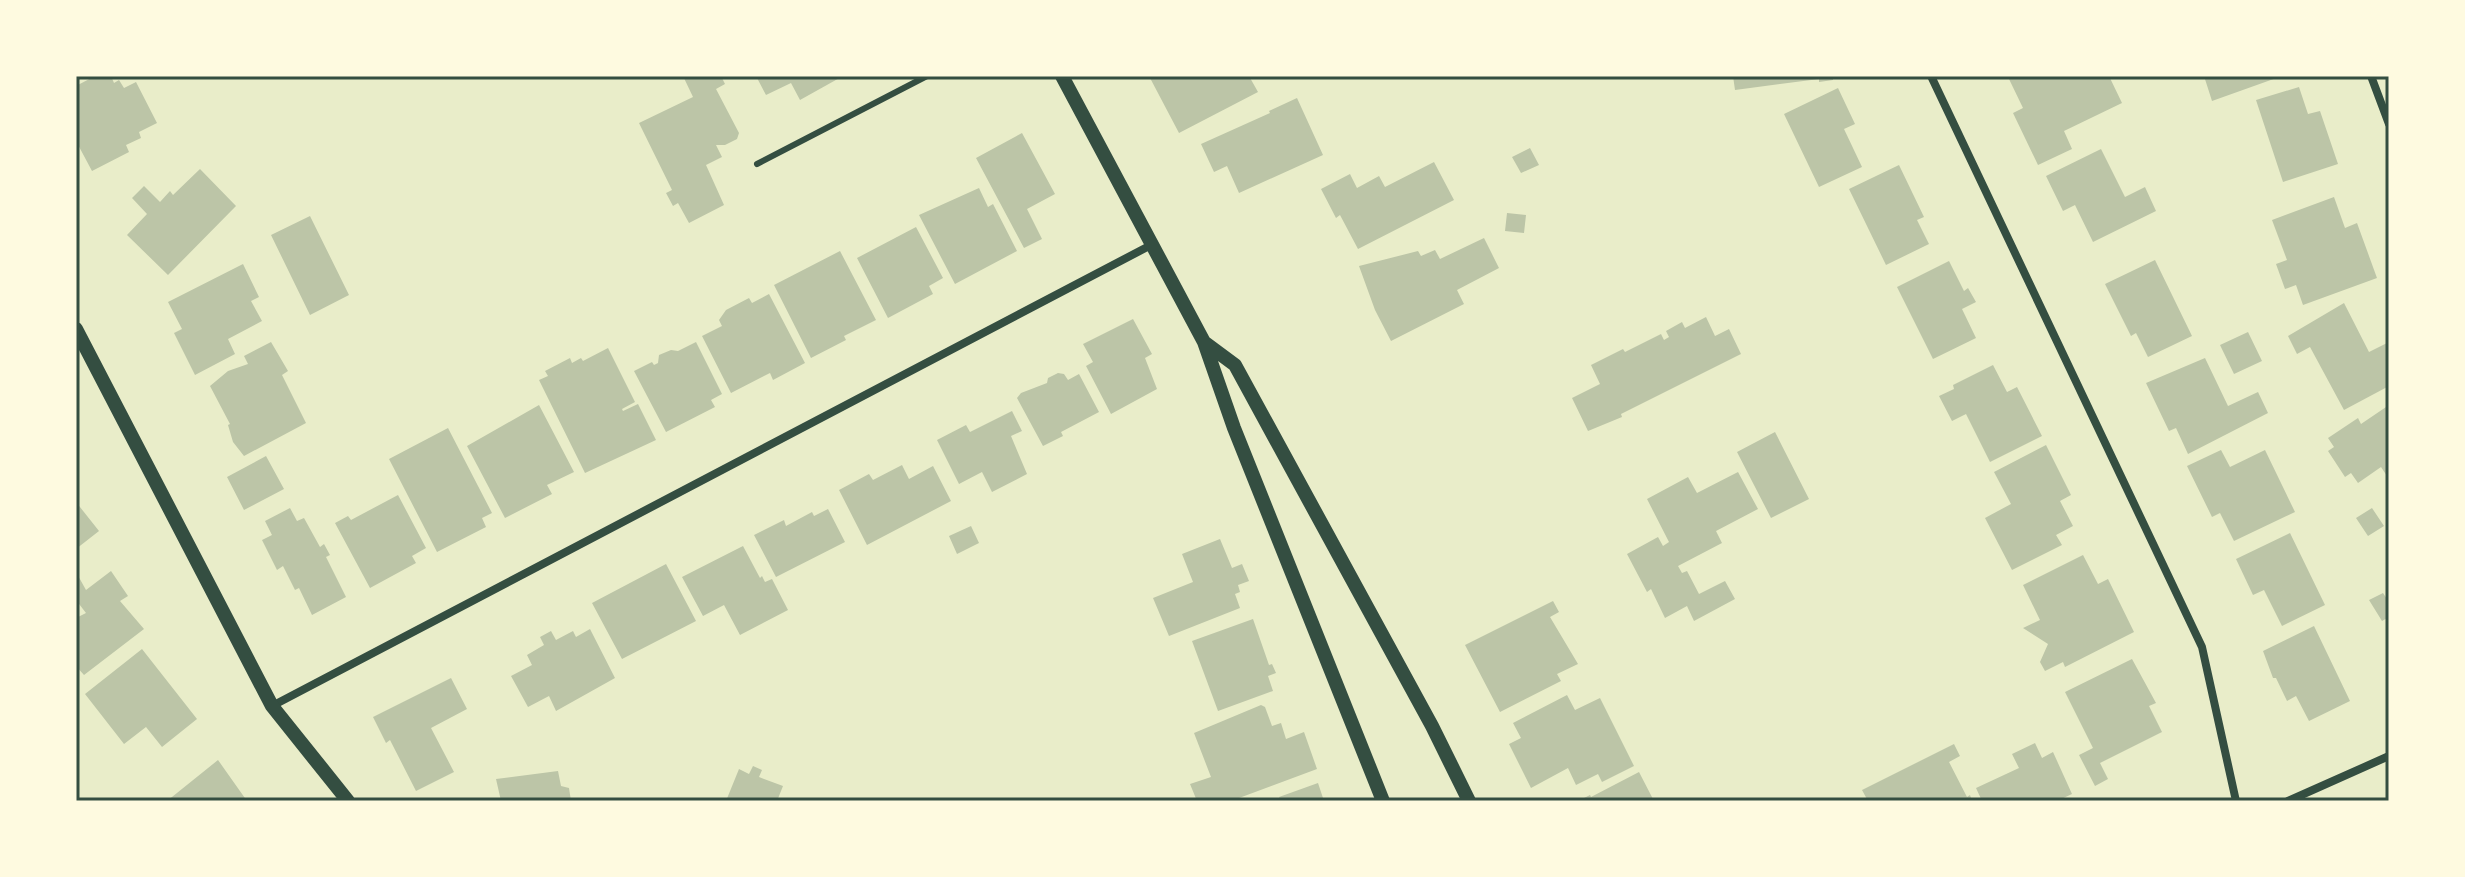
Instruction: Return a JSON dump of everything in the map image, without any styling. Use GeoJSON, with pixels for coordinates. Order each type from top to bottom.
{"type":"FeatureCollection","features":[{"type":"Feature","properties":{"kind":"street"},"geometry":{"type":"LineString","coordinates":[[1062,76],[1204,342],[1234,428],[1383,801]]}},
{"type":"Feature","properties":{"kind":"street"},"geometry":{"type":"LineString","coordinates":[[1931,76],[2202,647],[2236,801]]}},
{"type":"Feature","properties":{"kind":"street"},"geometry":{"type":"LineString","coordinates":[[2371,76],[2389,124]]}},
{"type":"Feature","properties":{"kind":"street"},"geometry":{"type":"LineString","coordinates":[[272,706],[1154,244]]}},
{"type":"Feature","properties":{"kind":"street"},"geometry":{"type":"LineString","coordinates":[[76,329],[272,706],[348,801]]}},
{"type":"Feature","properties":{"kind":"street"},"geometry":{"type":"LineString","coordinates":[[1204,342],[1235,365],[1425,712],[1469,801]]}},
{"type":"Feature","properties":{"kind":"street"},"geometry":{"type":"LineString","coordinates":[[2288,801],[2389,756]]}},
{"type":"Feature","properties":{"kind":"lane"},"geometry":{"type":"LineString","coordinates":[[757,164],[927,76]]}},
{"type":"Feature","properties":{"kind":"building"},"geometry":{"type":"Polygon","coordinates":[[[95,76],[111,76],[114,83],[119,80],[124,88],[136,82],[157,123],[139,132],[141,138],[126,145],[129,152],[92,171],[76,141],[76,86],[95,76]]]}},
{"type":"Feature","properties":{"kind":"building"},"geometry":{"type":"Polygon","coordinates":[[[683,76],[721,76],[725,84],[716,89],[739,133],[737,139],[725,145],[716,145],[722,157],[706,165],[724,205],[689,223],[678,203],[673,206],[666,193],[672,190],[639,123],[693,97],[683,76]]]}},
{"type":"Feature","properties":{"kind":"building"},"geometry":{"type":"Polygon","coordinates":[[[756,76],[843,76],[800,100],[791,83],[766,95],[756,76]]]}},
{"type":"Feature","properties":{"kind":"building"},"geometry":{"type":"Polygon","coordinates":[[[1149,76],[1249,76],[1258,92],[1179,133],[1149,76]]]}},
{"type":"Feature","properties":{"kind":"building"},"geometry":{"type":"Polygon","coordinates":[[[1733,76],[1833,76],[1833,80],[1819,82],[1819,79],[1735,90],[1733,76]]]}},
{"type":"Feature","properties":{"kind":"building"},"geometry":{"type":"Polygon","coordinates":[[[2016,76],[2109,76],[2122,103],[2064,131],[2072,149],[2038,165],[2013,113],[2023,108],[2009,79],[2016,76]]]}},
{"type":"Feature","properties":{"kind":"building"},"geometry":{"type":"Polygon","coordinates":[[[2204,76],[2282,76],[2212,101],[2204,76]]]}},
{"type":"Feature","properties":{"kind":"building"},"geometry":{"type":"Polygon","coordinates":[[[2299,87],[2308,114],[2320,111],[2338,164],[2283,182],[2256,100],[2299,87]]]}},
{"type":"Feature","properties":{"kind":"building"},"geometry":{"type":"Polygon","coordinates":[[[1838,88],[1855,124],[1844,129],[1862,167],[1819,187],[1784,114],[1838,88]]]}},
{"type":"Feature","properties":{"kind":"building"},"geometry":{"type":"Polygon","coordinates":[[[1297,98],[1323,155],[1239,193],[1227,166],[1214,172],[1201,144],[1297,98]]]}},
{"type":"Feature","properties":{"kind":"building"},"geometry":{"type":"Polygon","coordinates":[[[1022,133],[1055,194],[1027,209],[1042,239],[1024,248],[976,158],[1022,133]]]}},
{"type":"Feature","properties":{"kind":"building"},"geometry":{"type":"Polygon","coordinates":[[[1530,148],[1539,165],[1521,173],[1512,157],[1530,148]]]}},
{"type":"Feature","properties":{"kind":"building"},"geometry":{"type":"Polygon","coordinates":[[[2101,149],[2125,197],[2145,187],[2156,211],[2093,242],[2075,205],[2063,211],[2046,176],[2101,149]]]}},
{"type":"Feature","properties":{"kind":"building"},"geometry":{"type":"Polygon","coordinates":[[[1434,162],[1454,200],[1358,249],[1340,215],[1336,218],[1321,189],[1350,174],[1357,188],[1379,176],[1385,187],[1434,162]]]}},
{"type":"Feature","properties":{"kind":"building"},"geometry":{"type":"Polygon","coordinates":[[[1899,165],[1924,217],[1917,220],[1929,244],[1886,265],[1849,189],[1899,165]]]}},
{"type":"Feature","properties":{"kind":"building"},"geometry":{"type":"Polygon","coordinates":[[[200,169],[236,206],[168,275],[127,235],[147,214],[132,198],[144,186],[160,202],[170,191],[173,195],[200,169]]]}},
{"type":"Feature","properties":{"kind":"building"},"geometry":{"type":"Polygon","coordinates":[[[979,188],[988,207],[993,204],[1017,251],[955,284],[919,215],[979,188]]]}},
{"type":"Feature","properties":{"kind":"building"},"geometry":{"type":"Polygon","coordinates":[[[2334,197],[2345,228],[2357,223],[2377,278],[2303,305],[2296,285],[2285,289],[2276,264],[2287,260],[2272,220],[2334,197]]]}},
{"type":"Feature","properties":{"kind":"building"},"geometry":{"type":"Polygon","coordinates":[[[1507,213],[1526,215],[1524,233],[1505,231],[1507,213]]]}},
{"type":"Feature","properties":{"kind":"building"},"geometry":{"type":"Polygon","coordinates":[[[310,216],[349,295],[310,315],[271,235],[310,216]]]}},
{"type":"Feature","properties":{"kind":"building"},"geometry":{"type":"Polygon","coordinates":[[[916,227],[943,278],[929,286],[933,294],[888,318],[857,258],[916,227]]]}},
{"type":"Feature","properties":{"kind":"building"},"geometry":{"type":"Polygon","coordinates":[[[1484,238],[1499,268],[1457,290],[1464,304],[1391,341],[1375,310],[1359,266],[1418,251],[1421,256],[1435,250],[1440,259],[1484,238]]]}},
{"type":"Feature","properties":{"kind":"building"},"geometry":{"type":"Polygon","coordinates":[[[840,251],[876,320],[811,358],[774,285],[840,251]]]}},
{"type":"Feature","properties":{"kind":"building"},"geometry":{"type":"Polygon","coordinates":[[[2155,260],[2192,336],[2148,357],[2136,333],[2131,336],[2105,284],[2155,260]]]}},
{"type":"Feature","properties":{"kind":"building"},"geometry":{"type":"Polygon","coordinates":[[[1949,261],[1964,291],[1968,288],[1976,302],[1962,309],[1976,338],[1933,359],[1897,287],[1949,261]]]}},
{"type":"Feature","properties":{"kind":"building"},"geometry":{"type":"Polygon","coordinates":[[[243,264],[259,297],[251,301],[262,321],[228,339],[235,354],[195,375],[174,333],[182,329],[168,302],[243,264]]]}},
{"type":"Feature","properties":{"kind":"building"},"geometry":{"type":"Polygon","coordinates":[[[769,294],[805,363],[773,380],[770,373],[731,393],[702,336],[722,326],[719,320],[726,310],[749,298],[752,303],[769,294]]]}},
{"type":"Feature","properties":{"kind":"building"},"geometry":{"type":"Polygon","coordinates":[[[2344,303],[2369,352],[2389,342],[2389,386],[2344,410],[2310,347],[2297,354],[2288,336],[2344,303]]]}},
{"type":"Feature","properties":{"kind":"building"},"geometry":{"type":"Polygon","coordinates":[[[1706,317],[1715,336],[1729,329],[1741,354],[1621,414],[1622,417],[1588,431],[1572,398],[1600,384],[1591,365],[1661,334],[1664,340],[1669,337],[1666,331],[1682,322],[1685,328],[1706,317]]]}},
{"type":"Feature","properties":{"kind":"building"},"geometry":{"type":"Polygon","coordinates":[[[1133,319],[1152,354],[1145,358],[1157,389],[1111,414],[1086,366],[1093,362],[1083,344],[1133,319]]]}},
{"type":"Feature","properties":{"kind":"building"},"geometry":{"type":"Polygon","coordinates":[[[2248,332],[2262,361],[2234,374],[2220,345],[2248,332]]]}},
{"type":"Feature","properties":{"kind":"building"},"geometry":{"type":"Polygon","coordinates":[[[271,342],[288,371],[282,375],[306,423],[244,456],[233,442],[230,424],[210,386],[228,371],[248,364],[244,356],[271,342]]]}},
{"type":"Feature","properties":{"kind":"building"},"geometry":{"type":"Polygon","coordinates":[[[696,342],[722,394],[711,400],[715,407],[666,432],[634,371],[652,362],[654,365],[658,363],[659,355],[671,350],[678,351],[696,342]]]}},
{"type":"Feature","properties":{"kind":"building"},"geometry":{"type":"Polygon","coordinates":[[[608,348],[635,402],[623,411],[638,404],[656,440],[585,473],[539,380],[548,376],[545,371],[570,358],[572,363],[581,358],[583,361],[608,348]]]}},
{"type":"Feature","properties":{"kind":"building"},"geometry":{"type":"Polygon","coordinates":[[[2205,358],[2228,406],[2258,392],[2268,413],[2188,454],[2176,428],[2169,431],[2146,383],[2205,358]]]}},
{"type":"Feature","properties":{"kind":"building"},"geometry":{"type":"Polygon","coordinates":[[[1993,365],[2007,392],[2017,387],[2042,436],[1990,462],[1966,414],[1952,421],[1939,396],[1954,389],[1953,385],[1993,365]]]}},
{"type":"Feature","properties":{"kind":"building"},"geometry":{"type":"Polygon","coordinates":[[[1058,373],[1064,374],[1068,380],[1079,374],[1099,412],[1061,432],[1063,436],[1043,446],[1017,398],[1021,393],[1047,383],[1048,378],[1058,373]]]}},
{"type":"Feature","properties":{"kind":"building"},"geometry":{"type":"Polygon","coordinates":[[[539,405],[574,472],[547,485],[552,494],[505,518],[467,446],[539,405]]]}},
{"type":"Feature","properties":{"kind":"building"},"geometry":{"type":"Polygon","coordinates":[[[2389,405],[2389,479],[2381,467],[2358,483],[2351,473],[2345,477],[2328,451],[2334,447],[2328,438],[2358,418],[2361,424],[2389,405]]]}},
{"type":"Feature","properties":{"kind":"building"},"geometry":{"type":"Polygon","coordinates":[[[1012,411],[1022,431],[1011,436],[1027,474],[992,492],[982,472],[959,484],[937,440],[966,425],[970,432],[1012,411]]]}},
{"type":"Feature","properties":{"kind":"building"},"geometry":{"type":"Polygon","coordinates":[[[448,428],[492,513],[482,518],[486,527],[437,552],[389,459],[448,428]]]}},
{"type":"Feature","properties":{"kind":"building"},"geometry":{"type":"Polygon","coordinates":[[[1775,432],[1809,499],[1771,518],[1737,452],[1775,432]]]}},
{"type":"Feature","properties":{"kind":"building"},"geometry":{"type":"Polygon","coordinates":[[[2046,445],[2071,495],[2060,501],[2073,526],[2056,535],[2062,545],[2012,570],[1985,518],[2011,504],[1994,472],[2046,445]]]}},
{"type":"Feature","properties":{"kind":"building"},"geometry":{"type":"Polygon","coordinates":[[[2221,450],[2230,467],[2265,450],[2295,512],[2234,541],[2220,513],[2212,517],[2187,466],[2221,450]]]}},
{"type":"Feature","properties":{"kind":"building"},"geometry":{"type":"Polygon","coordinates":[[[266,456],[284,489],[244,510],[227,477],[266,456]]]}},
{"type":"Feature","properties":{"kind":"building"},"geometry":{"type":"Polygon","coordinates":[[[902,465],[909,479],[933,466],[951,501],[867,545],[839,490],[869,474],[873,480],[902,465]]]}},
{"type":"Feature","properties":{"kind":"building"},"geometry":{"type":"Polygon","coordinates":[[[1738,472],[1758,509],[1716,531],[1722,543],[1678,566],[1682,573],[1687,571],[1699,594],[1725,581],[1735,599],[1694,621],[1687,606],[1665,618],[1651,589],[1647,592],[1627,554],[1658,537],[1663,546],[1669,542],[1647,499],[1688,477],[1697,493],[1738,472]]]}},
{"type":"Feature","properties":{"kind":"building"},"geometry":{"type":"Polygon","coordinates":[[[398,495],[426,548],[412,556],[416,563],[370,588],[335,523],[348,516],[351,520],[398,495]]]}},
{"type":"Feature","properties":{"kind":"building"},"geometry":{"type":"Polygon","coordinates":[[[76,502],[99,531],[76,549],[76,502]]]}},
{"type":"Feature","properties":{"kind":"building"},"geometry":{"type":"Polygon","coordinates":[[[290,508],[297,521],[304,518],[320,547],[324,544],[330,555],[326,557],[346,597],[312,615],[299,588],[295,590],[283,566],[277,570],[262,540],[272,535],[265,521],[290,508]]]}},
{"type":"Feature","properties":{"kind":"building"},"geometry":{"type":"Polygon","coordinates":[[[2372,508],[2384,526],[2368,536],[2356,518],[2372,508]]]}},
{"type":"Feature","properties":{"kind":"building"},"geometry":{"type":"Polygon","coordinates":[[[828,509],[845,542],[776,577],[754,535],[784,520],[786,526],[812,512],[814,516],[828,509]]]}},
{"type":"Feature","properties":{"kind":"building"},"geometry":{"type":"Polygon","coordinates":[[[971,526],[979,543],[957,554],[949,536],[971,526]]]}},
{"type":"Feature","properties":{"kind":"building"},"geometry":{"type":"Polygon","coordinates":[[[2290,533],[2325,605],[2282,626],[2264,590],[2253,595],[2236,559],[2290,533]]]}},
{"type":"Feature","properties":{"kind":"building"},"geometry":{"type":"Polygon","coordinates":[[[1220,539],[1232,568],[1242,564],[1249,581],[1238,585],[1240,592],[1235,594],[1240,608],[1169,636],[1153,598],[1193,582],[1182,554],[1220,539]]]}},
{"type":"Feature","properties":{"kind":"building"},"geometry":{"type":"Polygon","coordinates":[[[743,546],[760,578],[762,576],[765,582],[772,579],[788,610],[740,635],[724,605],[703,616],[682,577],[743,546]]]}},
{"type":"Feature","properties":{"kind":"building"},"geometry":{"type":"Polygon","coordinates":[[[2083,555],[2098,584],[2108,579],[2134,632],[2065,667],[2063,662],[2045,671],[2040,662],[2048,644],[2023,628],[2040,620],[2023,585],[2083,555]]]}},
{"type":"Feature","properties":{"kind":"building"},"geometry":{"type":"Polygon","coordinates":[[[666,564],[696,621],[622,659],[592,603],[666,564]]]}},
{"type":"Feature","properties":{"kind":"building"},"geometry":{"type":"Polygon","coordinates":[[[111,571],[128,596],[120,601],[144,629],[84,675],[76,666],[76,618],[86,613],[76,600],[76,572],[86,590],[111,571]]]}},
{"type":"Feature","properties":{"kind":"building"},"geometry":{"type":"Polygon","coordinates":[[[2383,593],[2389,602],[2389,617],[2382,621],[2369,600],[2383,593]]]}},
{"type":"Feature","properties":{"kind":"building"},"geometry":{"type":"Polygon","coordinates":[[[1553,601],[1559,612],[1550,617],[1578,664],[1557,674],[1561,681],[1500,712],[1465,645],[1553,601]]]}},
{"type":"Feature","properties":{"kind":"building"},"geometry":{"type":"Polygon","coordinates":[[[1253,619],[1269,665],[1272,664],[1276,673],[1268,676],[1273,691],[1218,711],[1192,641],[1253,619]]]}},
{"type":"Feature","properties":{"kind":"building"},"geometry":{"type":"Polygon","coordinates":[[[2314,626],[2350,701],[2309,721],[2296,696],[2287,701],[2276,678],[2273,678],[2263,651],[2314,626]]]}},
{"type":"Feature","properties":{"kind":"building"},"geometry":{"type":"Polygon","coordinates":[[[590,629],[615,678],[556,711],[549,696],[528,707],[511,676],[532,665],[527,655],[544,645],[540,637],[551,631],[556,640],[573,631],[576,637],[590,629]]]}},
{"type":"Feature","properties":{"kind":"building"},"geometry":{"type":"Polygon","coordinates":[[[142,649],[197,719],[162,747],[146,727],[124,744],[85,694],[142,649]]]}},
{"type":"Feature","properties":{"kind":"building"},"geometry":{"type":"Polygon","coordinates":[[[2132,659],[2156,703],[2149,706],[2162,732],[2100,763],[2108,779],[2095,786],[2079,755],[2093,748],[2065,692],[2132,659]]]}},
{"type":"Feature","properties":{"kind":"building"},"geometry":{"type":"Polygon","coordinates":[[[451,678],[467,709],[431,728],[454,772],[416,791],[390,740],[386,743],[373,717],[451,678]]]}},
{"type":"Feature","properties":{"kind":"building"},"geometry":{"type":"Polygon","coordinates":[[[1567,695],[1575,710],[1600,698],[1634,766],[1602,782],[1598,774],[1576,785],[1568,768],[1531,788],[1509,744],[1521,738],[1513,723],[1567,695]]]}},
{"type":"Feature","properties":{"kind":"building"},"geometry":{"type":"Polygon","coordinates":[[[1261,705],[1265,707],[1272,726],[1281,723],[1286,739],[1304,732],[1317,769],[1231,801],[1197,801],[1190,784],[1211,777],[1194,733],[1261,705]]]}},
{"type":"Feature","properties":{"kind":"building"},"geometry":{"type":"Polygon","coordinates":[[[2035,743],[2042,758],[2053,752],[2072,794],[2057,801],[1982,801],[1976,788],[2019,768],[2012,754],[2035,743]]]}},
{"type":"Feature","properties":{"kind":"building"},"geometry":{"type":"Polygon","coordinates":[[[1954,744],[1960,756],[1949,762],[1972,801],[1868,801],[1862,790],[1954,744]]]}},
{"type":"Feature","properties":{"kind":"building"},"geometry":{"type":"Polygon","coordinates":[[[218,760],[247,801],[167,801],[218,760]]]}},
{"type":"Feature","properties":{"kind":"building"},"geometry":{"type":"Polygon","coordinates":[[[753,766],[762,770],[759,777],[783,786],[777,801],[726,801],[739,769],[749,774],[753,766]]]}},
{"type":"Feature","properties":{"kind":"building"},"geometry":{"type":"Polygon","coordinates":[[[558,771],[561,786],[569,788],[571,801],[501,801],[496,779],[558,771]]]}},
{"type":"Feature","properties":{"kind":"building"},"geometry":{"type":"Polygon","coordinates":[[[1639,772],[1654,801],[1578,801],[1591,797],[1639,772]]]}},
{"type":"Feature","properties":{"kind":"building"},"geometry":{"type":"Polygon","coordinates":[[[1318,783],[1324,801],[1281,801],[1279,797],[1318,783]]]}}]}
